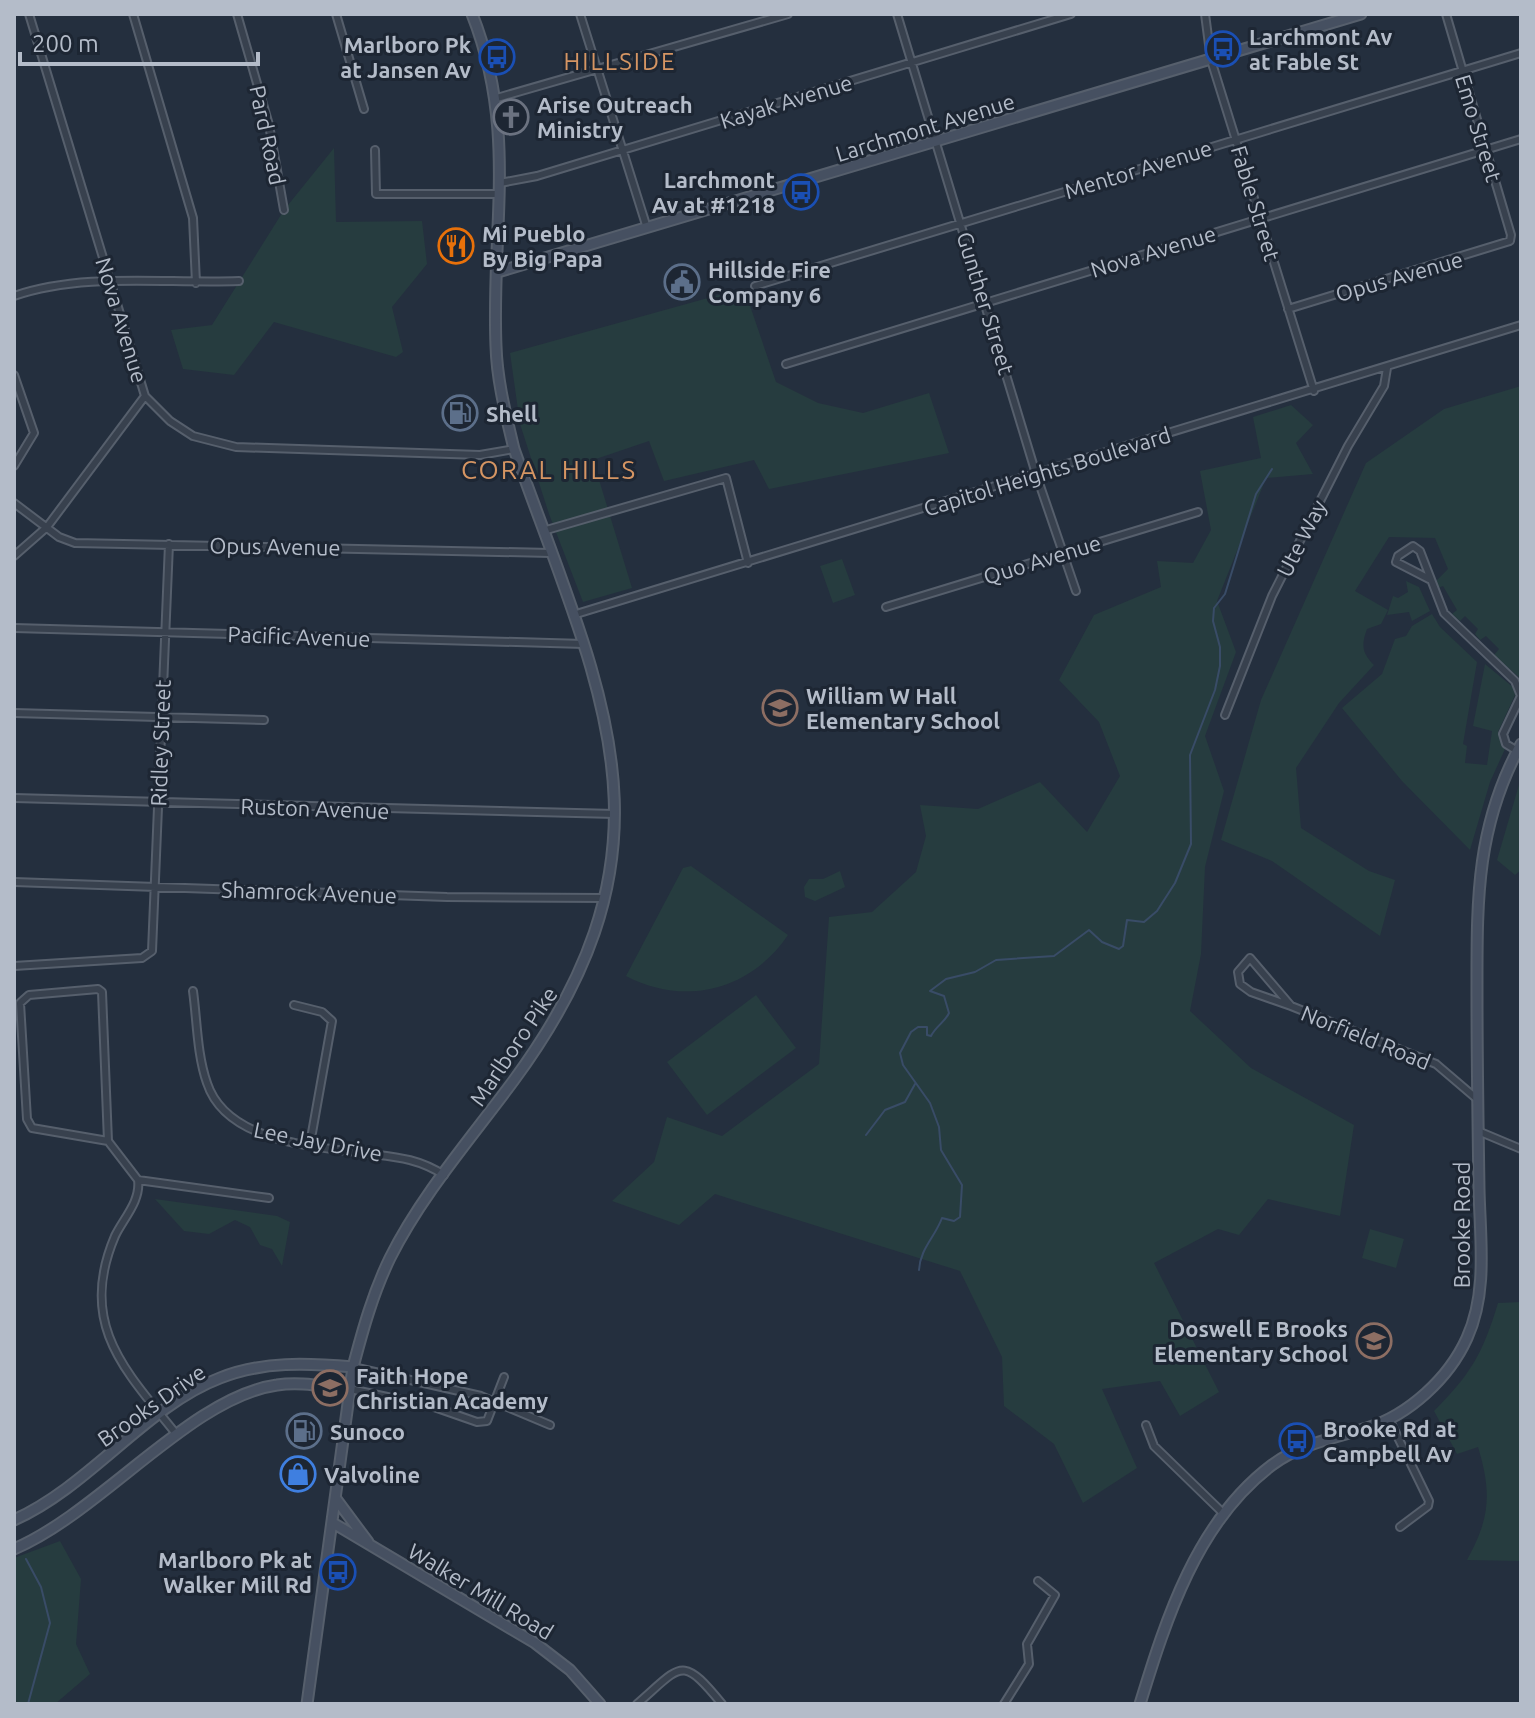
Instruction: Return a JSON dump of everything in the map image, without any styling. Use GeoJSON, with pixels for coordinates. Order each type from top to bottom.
{"type":"FeatureCollection","features":[{"type":"Feature","properties":{"kind":"street","name":"Nova Avenue"},"geometry":{"type":"LineString","coordinates":[[29,14],[145,396],[170,421],[193,436],[236,447],[480,455],[514,449]]}},
{"type":"Feature","properties":{"kind":"street"},"geometry":{"type":"LineString","coordinates":[[133,14],[193,218],[196,283]]}},
{"type":"Feature","properties":{"kind":"street","name":"Pard Road"},"geometry":{"type":"LineString","coordinates":[[237,14],[263,103],[284,210]]}},
{"type":"Feature","properties":{"kind":"street"},"geometry":{"type":"LineString","coordinates":[[336,14],[364,109]]}},
{"type":"Feature","properties":{"kind":"street","name":"Marlboro Pike"},"geometry":{"type":"LineString","coordinates":[[307,1704],[353,1367],[367,1313],[390,1258],[444,1175],[558,1015],[585,960],[605,898],[615,814],[609,730],[584,644],[514,449],[496,349],[500,188],[497,98],[472,14]]}},
{"type":"Feature","properties":{"kind":"street"},"geometry":{"type":"LineString","coordinates":[[580,14],[647,230]]}},
{"type":"Feature","properties":{"kind":"street"},"geometry":{"type":"LineString","coordinates":[[497,98],[788,14]]}},
{"type":"Feature","properties":{"kind":"street","name":"Gunther Street"},"geometry":{"type":"LineString","coordinates":[[897,14],[1036,474],[1076,591]]}},
{"type":"Feature","properties":{"kind":"street","name":"Kayak Avenue"},"geometry":{"type":"LineString","coordinates":[[375,150],[376,194],[500,188],[1071,14]]}},
{"type":"Feature","properties":{"kind":"street","name":"Fable Street"},"geometry":{"type":"LineString","coordinates":[[1205,14],[1211,60],[1314,391]]}},
{"type":"Feature","properties":{"kind":"street","name":"Larchmont Avenue"},"geometry":{"type":"LineString","coordinates":[[498,272],[647,230],[1361,14]]}},
{"type":"Feature","properties":{"kind":"street","name":"Emo Street"},"geometry":{"type":"LineString","coordinates":[[1446,14],[1511,235],[1510,241]]}},
{"type":"Feature","properties":{"kind":"street","name":"Mentor Avenue"},"geometry":{"type":"LineString","coordinates":[[755,286],[1521,53]]}},
{"type":"Feature","properties":{"kind":"street","name":"Nova Avenue"},"geometry":{"type":"LineString","coordinates":[[786,364],[1521,139]]}},
{"type":"Feature","properties":{"kind":"street","name":"Opus Avenue"},"geometry":{"type":"LineString","coordinates":[[1288,309],[1510,241]]}},
{"type":"Feature","properties":{"kind":"street"},"geometry":{"type":"LineString","coordinates":[[14,296],[45,287],[239,281]]}},
{"type":"Feature","properties":{"kind":"street","name":"Capitol Heights Boulevard"},"geometry":{"type":"LineString","coordinates":[[573,615],[1314,391],[1521,325]]}},
{"type":"Feature","properties":{"kind":"street","name":"Ute Way"},"geometry":{"type":"LineString","coordinates":[[1225,715],[1272,596],[1348,446],[1384,386],[1387,368]]}},
{"type":"Feature","properties":{"kind":"street"},"geometry":{"type":"LineString","coordinates":[[14,375],[34,433],[14,466]]}},
{"type":"Feature","properties":{"kind":"street"},"geometry":{"type":"LineString","coordinates":[[14,556],[47,527],[145,396]]}},
{"type":"Feature","properties":{"kind":"street"},"geometry":{"type":"LineString","coordinates":[[543,531],[726,478],[748,563]]}},
{"type":"Feature","properties":{"kind":"street","name":"Opus Avenue"},"geometry":{"type":"LineString","coordinates":[[14,503],[75,543],[551,553]]}},
{"type":"Feature","properties":{"kind":"street","name":"Quo Avenue"},"geometry":{"type":"LineString","coordinates":[[886,607],[1198,512]]}},
{"type":"Feature","properties":{"kind":"street","name":"Ridley Street"},"geometry":{"type":"LineString","coordinates":[[14,966],[146,958],[152,953],[169,544]]}},
{"type":"Feature","properties":{"kind":"street"},"geometry":{"type":"LineString","coordinates":[[1429,579],[1403,568],[1396,562],[1398,556],[1413,546],[1428,568],[1429,579],[1444,613],[1520,689],[1521,696],[1503,734],[1506,744],[1520,749]]}},
{"type":"Feature","properties":{"kind":"street","name":"Pacific Avenue"},"geometry":{"type":"LineString","coordinates":[[14,628],[584,644]]}},
{"type":"Feature","properties":{"kind":"street"},"geometry":{"type":"LineString","coordinates":[[14,713],[264,720]]}},
{"type":"Feature","properties":{"kind":"street","name":"Brooke Road"},"geometry":{"type":"LineString","coordinates":[[1140,1704],[1180,1591],[1224,1514],[1248,1485],[1290,1455],[1389,1419],[1427,1392],[1450,1368],[1474,1319],[1481,1273],[1477,1099],[1479,863],[1487,827],[1520,749]]}},
{"type":"Feature","properties":{"kind":"street","name":"Ruston Avenue"},"geometry":{"type":"LineString","coordinates":[[14,798],[615,814]]}},
{"type":"Feature","properties":{"kind":"street","name":"Shamrock Avenue"},"geometry":{"type":"LineString","coordinates":[[14,882],[447,897],[605,898]]}},
{"type":"Feature","properties":{"kind":"street","name":"Norfield Road"},"geometry":{"type":"LineString","coordinates":[[1291,1006],[1250,958],[1238,972],[1240,984],[1251,992],[1436,1064],[1477,1099]]}},
{"type":"Feature","properties":{"kind":"street"},"geometry":{"type":"LineString","coordinates":[[108,1141],[32,1128],[29,1124],[20,1004],[29,995],[98,989],[102,992],[108,1141],[138,1180],[136,1198],[108,1257],[102,1311],[118,1360],[177,1435]]}},
{"type":"Feature","properties":{"kind":"street","name":"Lee Jay Drive"},"geometry":{"type":"LineString","coordinates":[[193,991],[205,1080],[218,1104],[242,1126],[310,1144],[409,1157],[444,1175]]}},
{"type":"Feature","properties":{"kind":"street"},"geometry":{"type":"LineString","coordinates":[[294,1005],[322,1012],[332,1021],[310,1144]]}},
{"type":"Feature","properties":{"kind":"street"},"geometry":{"type":"LineString","coordinates":[[1478,1131],[1521,1149]]}},
{"type":"Feature","properties":{"kind":"street"},"geometry":{"type":"LineString","coordinates":[[138,1180],[269,1198]]}},
{"type":"Feature","properties":{"kind":"street","name":"Brooks Drive"},"geometry":{"type":"LineString","coordinates":[[14,1520],[78,1482],[161,1415],[217,1379],[255,1368],[297,1363],[353,1367],[493,1401],[487,1421],[477,1422],[434,1407],[350,1389],[275,1385],[227,1403],[177,1435],[81,1512],[14,1549]]}},
{"type":"Feature","properties":{"kind":"street"},"geometry":{"type":"LineString","coordinates":[[504,1377],[493,1401],[550,1425]]}},
{"type":"Feature","properties":{"kind":"street"},"geometry":{"type":"LineString","coordinates":[[1389,1419],[1429,1501],[1428,1506],[1400,1527]]}},
{"type":"Feature","properties":{"kind":"street"},"geometry":{"type":"LineString","coordinates":[[1146,1425],[1154,1446],[1224,1514]]}},
{"type":"Feature","properties":{"kind":"street"},"geometry":{"type":"LineString","coordinates":[[336,1499],[373,1548]]}},
{"type":"Feature","properties":{"kind":"street","name":"Walker Mill Road"},"geometry":{"type":"LineString","coordinates":[[333,1523],[535,1643],[570,1670],[600,1704]]}},
{"type":"Feature","properties":{"kind":"street"},"geometry":{"type":"LineString","coordinates":[[1004,1704],[1029,1664],[1028,1642],[1055,1595],[1038,1581]]}},
{"type":"Feature","properties":{"kind":"street"},"geometry":{"type":"LineString","coordinates":[[637,1704],[675,1671],[684,1669],[697,1675],[722,1704]]}},
{"type":"Feature","properties":{"kind":"green space"},"geometry":{"type":"Polygon","coordinates":[[[334,148],[336,222],[422,221],[427,264],[392,307],[403,352],[396,357],[274,322],[234,375],[183,369],[171,330],[212,325],[284,210],[334,148]]]}},
{"type":"Feature","properties":{"kind":"green space"},"geometry":{"type":"Polygon","coordinates":[[[744,288],[776,382],[818,403],[863,413],[929,393],[949,453],[769,489],[754,460],[664,481],[649,441],[593,460],[632,588],[583,602],[549,514],[520,424],[510,353],[744,288]]]}},
{"type":"Feature","properties":{"kind":"green space"},"geometry":{"type":"Polygon","coordinates":[[[1521,386],[1521,679],[1494,655],[1499,649],[1486,636],[1480,640],[1475,634],[1478,629],[1465,616],[1460,621],[1452,614],[1457,610],[1443,586],[1438,588],[1435,582],[1448,569],[1435,538],[1389,537],[1355,591],[1388,610],[1381,624],[1367,629],[1365,635],[1365,653],[1374,665],[1339,703],[1296,768],[1301,828],[1369,871],[1395,880],[1380,936],[1272,861],[1221,840],[1261,700],[1366,463],[1444,409],[1521,386]]]}},
{"type":"Feature","properties":{"kind":"green space"},"geometry":{"type":"Polygon","coordinates":[[[1291,405],[1313,425],[1296,443],[1313,474],[1266,478],[1217,601],[1236,652],[1205,736],[1224,791],[1205,867],[1201,954],[1190,1011],[1251,1068],[1354,1125],[1340,1216],[1268,1199],[1239,1235],[1218,1229],[1154,1263],[1219,1392],[1180,1416],[1160,1381],[1102,1389],[1137,1468],[1083,1503],[1054,1444],[1004,1406],[1002,1357],[960,1271],[715,1194],[679,1225],[612,1201],[654,1162],[667,1117],[722,1136],[819,1064],[829,917],[872,912],[916,872],[926,836],[920,805],[978,809],[1040,782],[1087,832],[1120,776],[1099,722],[1059,680],[1094,615],[1161,587],[1157,561],[1193,563],[1211,530],[1200,471],[1261,458],[1253,417],[1291,405]]]}},
{"type":"Feature","properties":{"kind":"green space"},"geometry":{"type":"Polygon","coordinates":[[[842,559],[855,595],[833,603],[820,566],[842,559]]]}},
{"type":"Feature","properties":{"kind":"green space"},"geometry":{"type":"Polygon","coordinates":[[[1406,581],[1419,587],[1430,611],[1412,621],[1409,612],[1387,615],[1393,596],[1398,598],[1408,592],[1406,581]]]}},
{"type":"Feature","properties":{"kind":"green space"},"geometry":{"type":"Polygon","coordinates":[[[1432,614],[1440,627],[1477,662],[1463,744],[1467,746],[1465,763],[1487,765],[1492,731],[1473,726],[1485,664],[1514,688],[1515,695],[1498,732],[1505,749],[1490,782],[1470,850],[1402,781],[1342,708],[1382,674],[1395,639],[1406,636],[1412,626],[1432,614]]]}},
{"type":"Feature","properties":{"kind":"green space"},"geometry":{"type":"Polygon","coordinates":[[[1521,778],[1521,870],[1515,875],[1497,860],[1521,778]]]}},
{"type":"Feature","properties":{"kind":"green space"},"geometry":{"type":"Polygon","coordinates":[[[691,866],[788,935],[773,954],[755,969],[715,988],[671,990],[626,976],[683,868],[691,866]]]}},
{"type":"Feature","properties":{"kind":"green space"},"geometry":{"type":"Polygon","coordinates":[[[840,871],[845,887],[815,901],[805,897],[804,887],[809,879],[823,879],[840,871]]]}},
{"type":"Feature","properties":{"kind":"green space"},"geometry":{"type":"Polygon","coordinates":[[[756,995],[796,1048],[707,1115],[667,1062],[756,995]]]}},
{"type":"Feature","properties":{"kind":"green space"},"geometry":{"type":"Polygon","coordinates":[[[155,1199],[277,1216],[290,1222],[282,1266],[272,1249],[260,1245],[250,1227],[235,1220],[209,1234],[184,1231],[155,1199]]]}},
{"type":"Feature","properties":{"kind":"green space"},"geometry":{"type":"Polygon","coordinates":[[[1370,1229],[1404,1239],[1396,1268],[1362,1258],[1370,1229]]]}},
{"type":"Feature","properties":{"kind":"green space"},"geometry":{"type":"Polygon","coordinates":[[[1521,1302],[1521,1561],[1467,1560],[1484,1518],[1487,1492],[1482,1463],[1478,1447],[1457,1454],[1434,1411],[1458,1386],[1474,1362],[1498,1303],[1521,1302]]]}},
{"type":"Feature","properties":{"kind":"green space"},"geometry":{"type":"Polygon","coordinates":[[[60,1541],[81,1579],[76,1644],[90,1674],[55,1704],[14,1704],[14,1558],[60,1541]]]}},
{"type":"Feature","properties":{"kind":"waterway"},"geometry":{"type":"LineString","coordinates":[[919,1270],[922,1256],[942,1218],[954,1221],[960,1217],[962,1185],[941,1150],[939,1127],[930,1103],[903,1065],[900,1053],[911,1032],[918,1027],[927,1027],[927,1035],[931,1036],[949,1013],[944,996],[930,991],[946,979],[975,972],[996,960],[1054,956],[1089,930],[1102,942],[1119,949],[1123,946],[1127,920],[1144,922],[1157,911],[1175,883],[1191,844],[1190,755],[1215,690],[1220,666],[1214,608],[1225,594],[1256,494],[1272,469]]}},
{"type":"Feature","properties":{"kind":"waterway"},"geometry":{"type":"LineString","coordinates":[[866,1135],[885,1110],[905,1102],[915,1084]]}},
{"type":"Feature","properties":{"kind":"waterway"},"geometry":{"type":"LineString","coordinates":[[26,1559],[41,1587],[50,1623],[28,1704]]}},
{"type":"Feature","properties":{"kind":"place","name":"Larchmont Av at Fable St"},"geometry":{"type":"Point","coordinates":[1223,49]}},
{"type":"Feature","properties":{"kind":"place","name":"Marlboro Pk at Jansen Av"},"geometry":{"type":"Point","coordinates":[497,57]}},
{"type":"Feature","properties":{"kind":"place","name":"Arise Outreach Ministry"},"geometry":{"type":"Point","coordinates":[511,117]}},
{"type":"Feature","properties":{"kind":"place","name":"Larchmont Av at #1218"},"geometry":{"type":"Point","coordinates":[801,192]}},
{"type":"Feature","properties":{"kind":"place","name":"Mi Pueblo By Big Papa"},"geometry":{"type":"Point","coordinates":[456,246]}},
{"type":"Feature","properties":{"kind":"place","name":"Hillside Fire Company 6"},"geometry":{"type":"Point","coordinates":[682,282]}},
{"type":"Feature","properties":{"kind":"place","name":"Shell"},"geometry":{"type":"Point","coordinates":[460,413]}},
{"type":"Feature","properties":{"kind":"place","name":"William W Hall Elementary School"},"geometry":{"type":"Point","coordinates":[780,708]}},
{"type":"Feature","properties":{"kind":"place","name":"Doswell E Brooks Elementary School"},"geometry":{"type":"Point","coordinates":[1374,1341]}},
{"type":"Feature","properties":{"kind":"place","name":"Faith Hope Christian Academy"},"geometry":{"type":"Point","coordinates":[330,1388]}},
{"type":"Feature","properties":{"kind":"place","name":"Sunoco"},"geometry":{"type":"Point","coordinates":[304,1431]}},
{"type":"Feature","properties":{"kind":"place","name":"Brooke Rd at Campbell Av"},"geometry":{"type":"Point","coordinates":[1297,1441]}},
{"type":"Feature","properties":{"kind":"place","name":"Valvoline"},"geometry":{"type":"Point","coordinates":[298,1474]}},
{"type":"Feature","properties":{"kind":"place","name":"Marlboro Pk at Walker Mill Rd"},"geometry":{"type":"Point","coordinates":[338,1572]}},
{"type":"Feature","properties":{"kind":"district","name":"HILLSIDE"},"geometry":{"type":"Point","coordinates":[620,61]}},
{"type":"Feature","properties":{"kind":"district","name":"CORAL HILLS"},"geometry":{"type":"Point","coordinates":[549,469]}}]}
